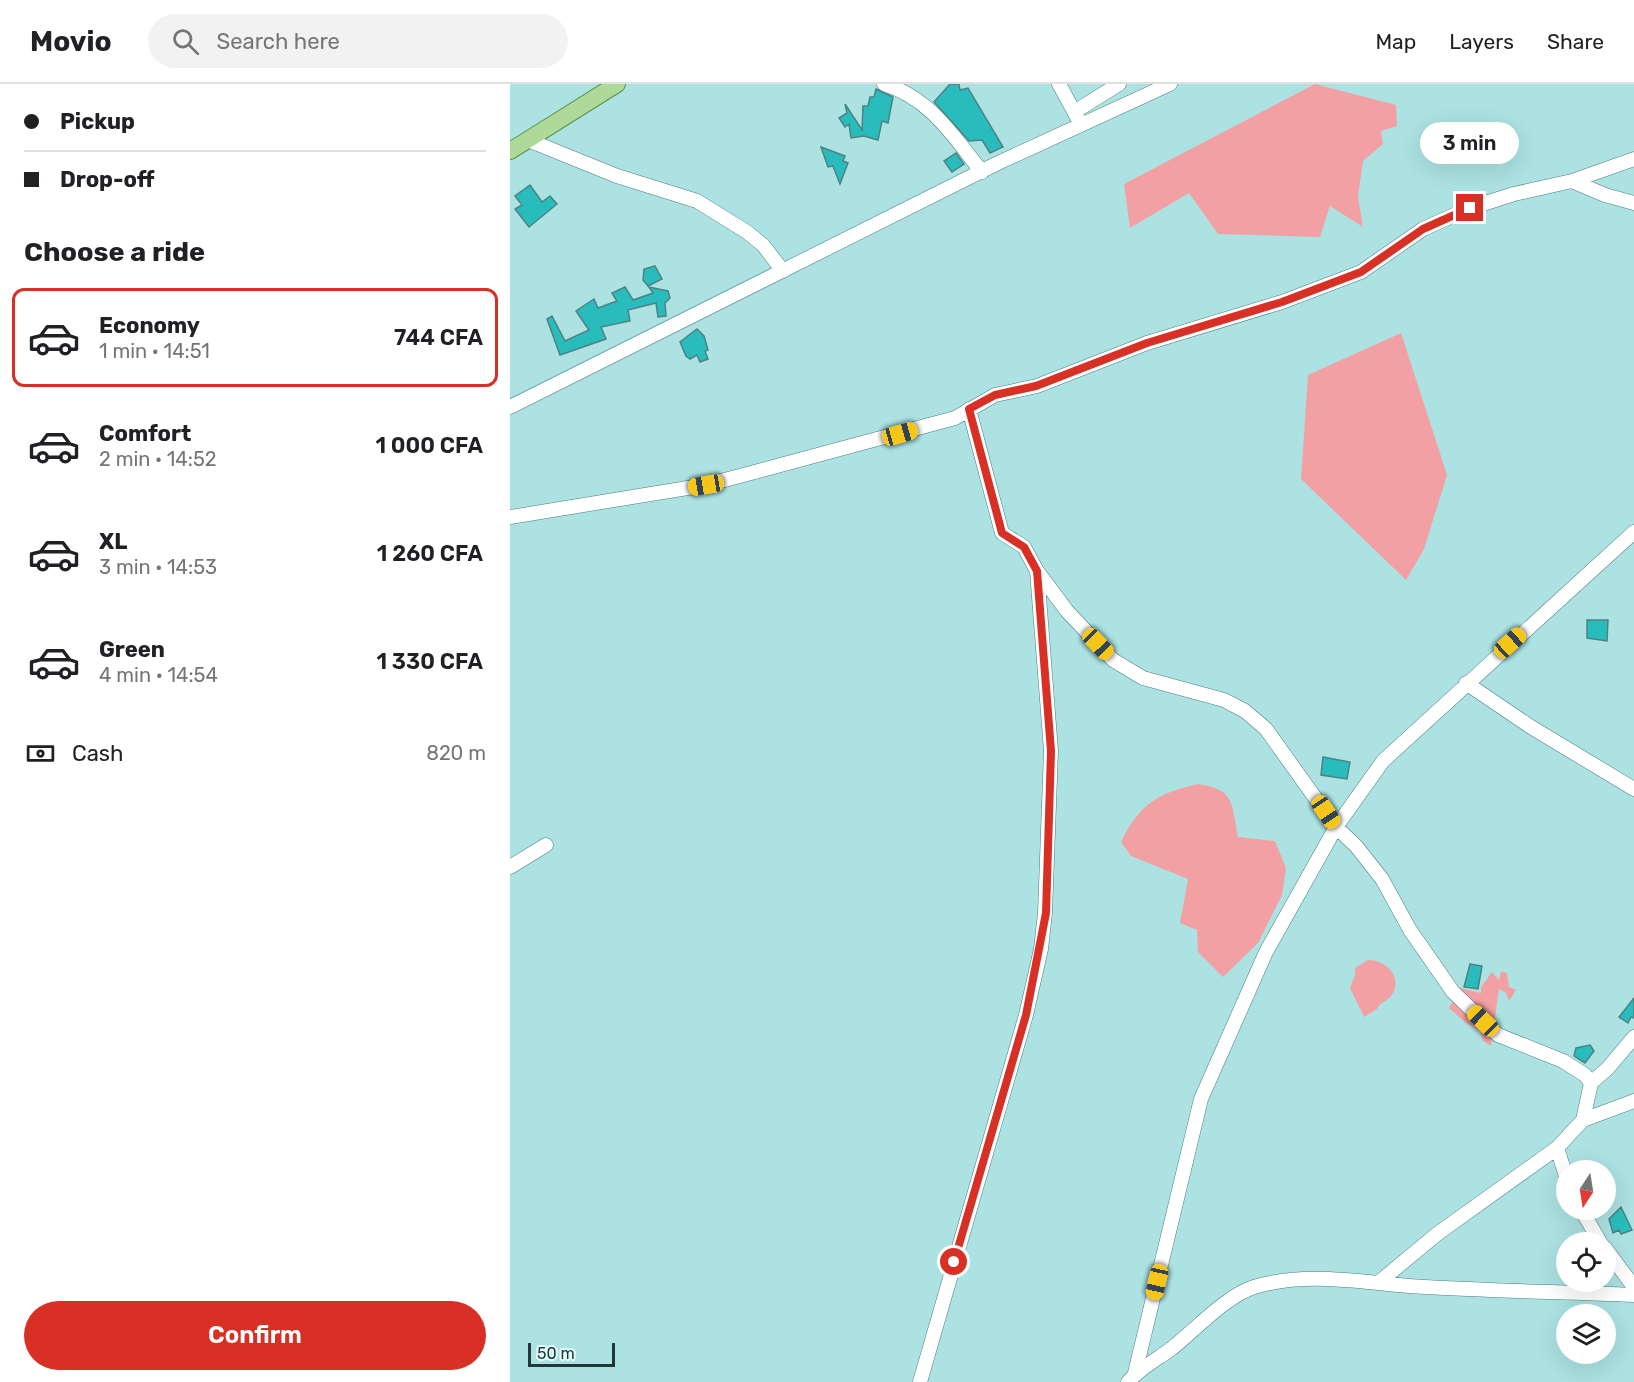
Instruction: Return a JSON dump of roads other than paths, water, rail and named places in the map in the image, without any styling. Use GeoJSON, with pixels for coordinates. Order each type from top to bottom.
{"type":"FeatureCollection","features":[{"type":"Feature","properties":{"kind":"main road"},"geometry":{"type":"LineString","coordinates":[[510,151],[617,84]]}},
{"type":"Feature","properties":{"kind":"street"},"geometry":{"type":"LineString","coordinates":[[884,84],[917,98],[937,114],[982,172]]}},
{"type":"Feature","properties":{"kind":"street"},"geometry":{"type":"LineString","coordinates":[[1059,84],[1081,125]]}},
{"type":"Feature","properties":{"kind":"street"},"geometry":{"type":"LineString","coordinates":[[1074,112],[1119,84]]}},
{"type":"Feature","properties":{"kind":"street"},"geometry":{"type":"LineString","coordinates":[[510,407],[982,172],[1170,84]]}},
{"type":"Feature","properties":{"kind":"street"},"geometry":{"type":"LineString","coordinates":[[528,140],[617,176],[697,201],[754,238],[783,271]]}},
{"type":"Feature","properties":{"kind":"street"},"geometry":{"type":"LineString","coordinates":[[510,517],[736,478],[946,420],[995,395],[1036,386],[1147,343],[1282,302],[1370,267],[1399,244],[1443,219],[1514,194],[1572,181],[1634,159]]}},
{"type":"Feature","properties":{"kind":"street"},"geometry":{"type":"LineString","coordinates":[[1572,181],[1605,195],[1634,203]]}},
{"type":"Feature","properties":{"kind":"street"},"geometry":{"type":"LineString","coordinates":[[969,409],[1002,533],[1024,547],[1037,571],[1067,611],[1113,660],[1143,678],[1224,700],[1245,711],[1266,729],[1336,827],[1356,846],[1382,879],[1410,930],[1453,992],[1498,1035],[1563,1061],[1585,1075],[1591,1083]]}},
{"type":"Feature","properties":{"kind":"street"},"geometry":{"type":"LineString","coordinates":[[1132,1378],[1201,1099],[1266,952],[1336,827],[1383,761],[1634,532]]}},
{"type":"Feature","properties":{"kind":"street"},"geometry":{"type":"LineString","coordinates":[[920,1382],[1026,1015],[1041,949],[1046,913],[1051,751],[1037,571]]}},
{"type":"Feature","properties":{"kind":"street"},"geometry":{"type":"LineString","coordinates":[[1466,683],[1531,727],[1634,789]]}},
{"type":"Feature","properties":{"kind":"street"},"geometry":{"type":"LineString","coordinates":[[510,867],[546,846]]}},
{"type":"Feature","properties":{"kind":"street"},"geometry":{"type":"LineString","coordinates":[[1583,1120],[1591,1083],[1608,1068],[1634,1037]]}},
{"type":"Feature","properties":{"kind":"street"},"geometry":{"type":"LineString","coordinates":[[1378,1283],[1437,1234],[1557,1148],[1583,1120],[1634,1101]]}},
{"type":"Feature","properties":{"kind":"street"},"geometry":{"type":"LineString","coordinates":[[1557,1148],[1561,1160]]}},
{"type":"Feature","properties":{"kind":"street"},"geometry":{"type":"LineString","coordinates":[[1616,1263],[1634,1287]]}},
{"type":"Feature","properties":{"kind":"street"},"geometry":{"type":"LineString","coordinates":[[1132,1378],[1231,1298],[1252,1288],[1312,1277],[1378,1283],[1634,1295]]}}]}
